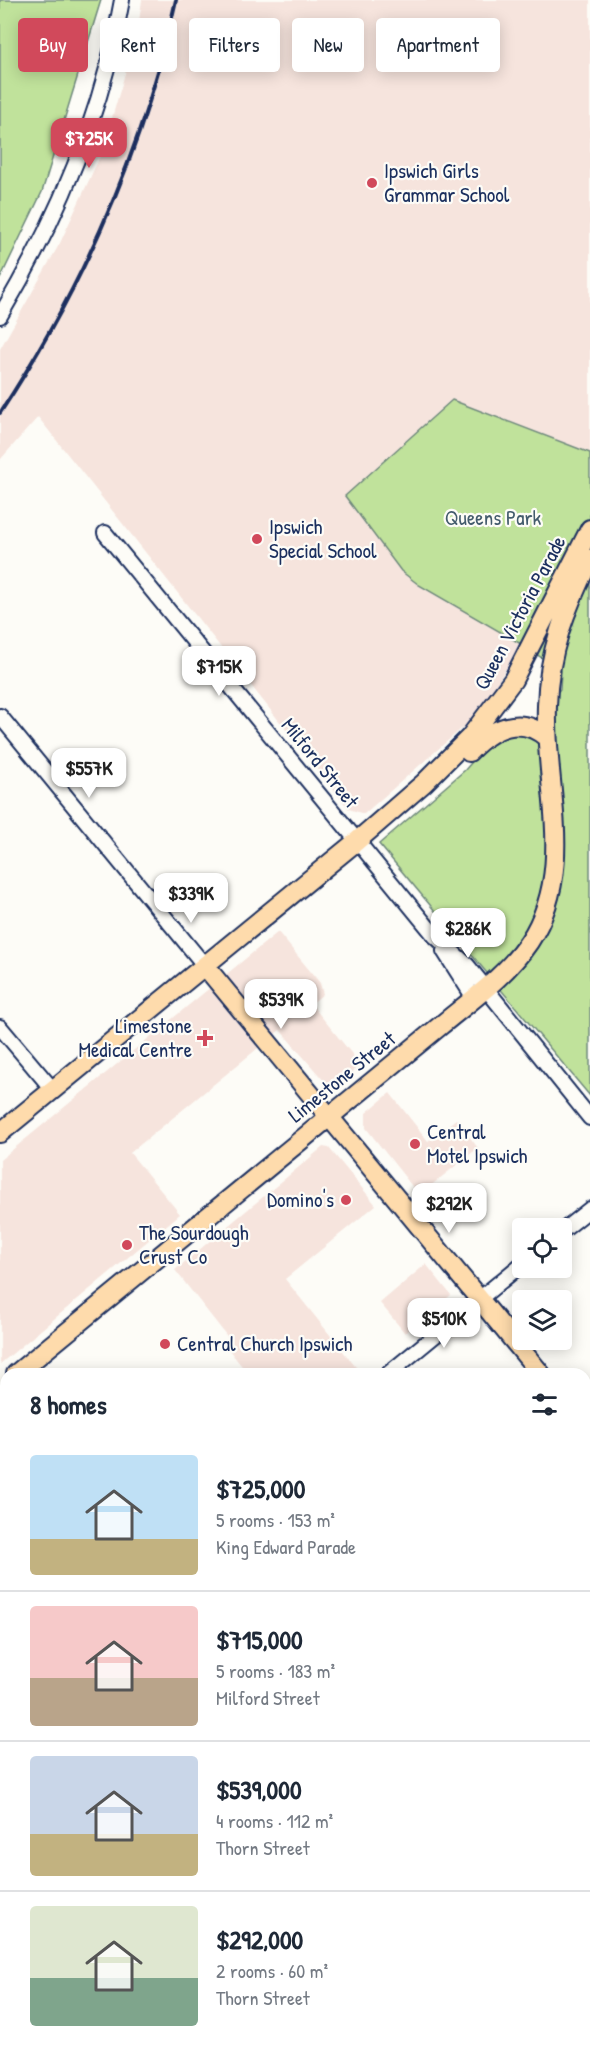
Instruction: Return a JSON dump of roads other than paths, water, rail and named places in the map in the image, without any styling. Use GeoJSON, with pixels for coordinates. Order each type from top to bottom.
{"type":"FeatureCollection","features":[{"type":"Feature","properties":{"kind":"main road","name":"Queen Victoria Parade"},"geometry":{"type":"LineString","coordinates":[[0,1133],[357,841],[424,783],[470,737],[501,698],[590,529]]}},
{"type":"Feature","properties":{"kind":"main road","name":"Queen Victoria Parade"},"geometry":{"type":"LineString","coordinates":[[548,738],[547,691],[556,637],[590,560]]}},
{"type":"Feature","properties":{"kind":"main road"},"geometry":{"type":"LineString","coordinates":[[424,783],[450,770],[481,740],[501,729],[528,725],[548,738]]}},
{"type":"Feature","properties":{"kind":"main road","name":"Limestone Street"},"geometry":{"type":"LineString","coordinates":[[23,1368],[480,993],[521,953],[538,926],[550,894],[557,841],[548,738]]}},
{"type":"Feature","properties":{"kind":"main road"},"geometry":{"type":"LineString","coordinates":[[205,966],[536,1368]]}},
{"type":"Feature","properties":{"kind":"street"},"geometry":{"type":"LineString","coordinates":[[0,316],[26,272],[60,201],[105,72],[122,0]]}},
{"type":"Feature","properties":{"kind":"street","name":"Milford Street"},"geometry":{"type":"LineString","coordinates":[[105,533],[435,936],[467,965],[480,993],[590,1118]]}},
{"type":"Feature","properties":{"kind":"street"},"geometry":{"type":"LineString","coordinates":[[0,716],[205,966]]}},
{"type":"Feature","properties":{"kind":"street"},"geometry":{"type":"LineString","coordinates":[[0,1027],[53,1090]]}},
{"type":"Feature","properties":{"kind":"street"},"geometry":{"type":"LineString","coordinates":[[572,1223],[590,1209]]}},
{"type":"Feature","properties":{"kind":"street"},"geometry":{"type":"LineString","coordinates":[[395,1368],[512,1272]]}},
{"type":"Feature","properties":{"kind":"railway"},"geometry":{"type":"LineString","coordinates":[[0,413],[58,316],[107,214],[147,109],[176,0]]}},
{"type":"Feature","properties":{"kind":"place","name":"Ipswich Girls Grammar School"},"geometry":{"type":"Point","coordinates":[372,183]}},
{"type":"Feature","properties":{"kind":"place","name":"Ipswich Special School"},"geometry":{"type":"Point","coordinates":[257,539]}},
{"type":"Feature","properties":{"kind":"place","name":"Limestone Medical Centre"},"geometry":{"type":"Point","coordinates":[205,1038]}},
{"type":"Feature","properties":{"kind":"place","name":"Central Motel Ipswich"},"geometry":{"type":"Point","coordinates":[415,1144]}},
{"type":"Feature","properties":{"kind":"place","name":"Domino's"},"geometry":{"type":"Point","coordinates":[346,1200]}},
{"type":"Feature","properties":{"kind":"place","name":"The Sourdough Crust Co"},"geometry":{"type":"Point","coordinates":[127,1245]}},
{"type":"Feature","properties":{"kind":"place","name":"Central Church Ipswich"},"geometry":{"type":"Point","coordinates":[165,1344]}},
{"type":"Feature","properties":{"kind":"park label","name":"Queens Park"},"geometry":{"type":"Point","coordinates":[493,518]}}]}
